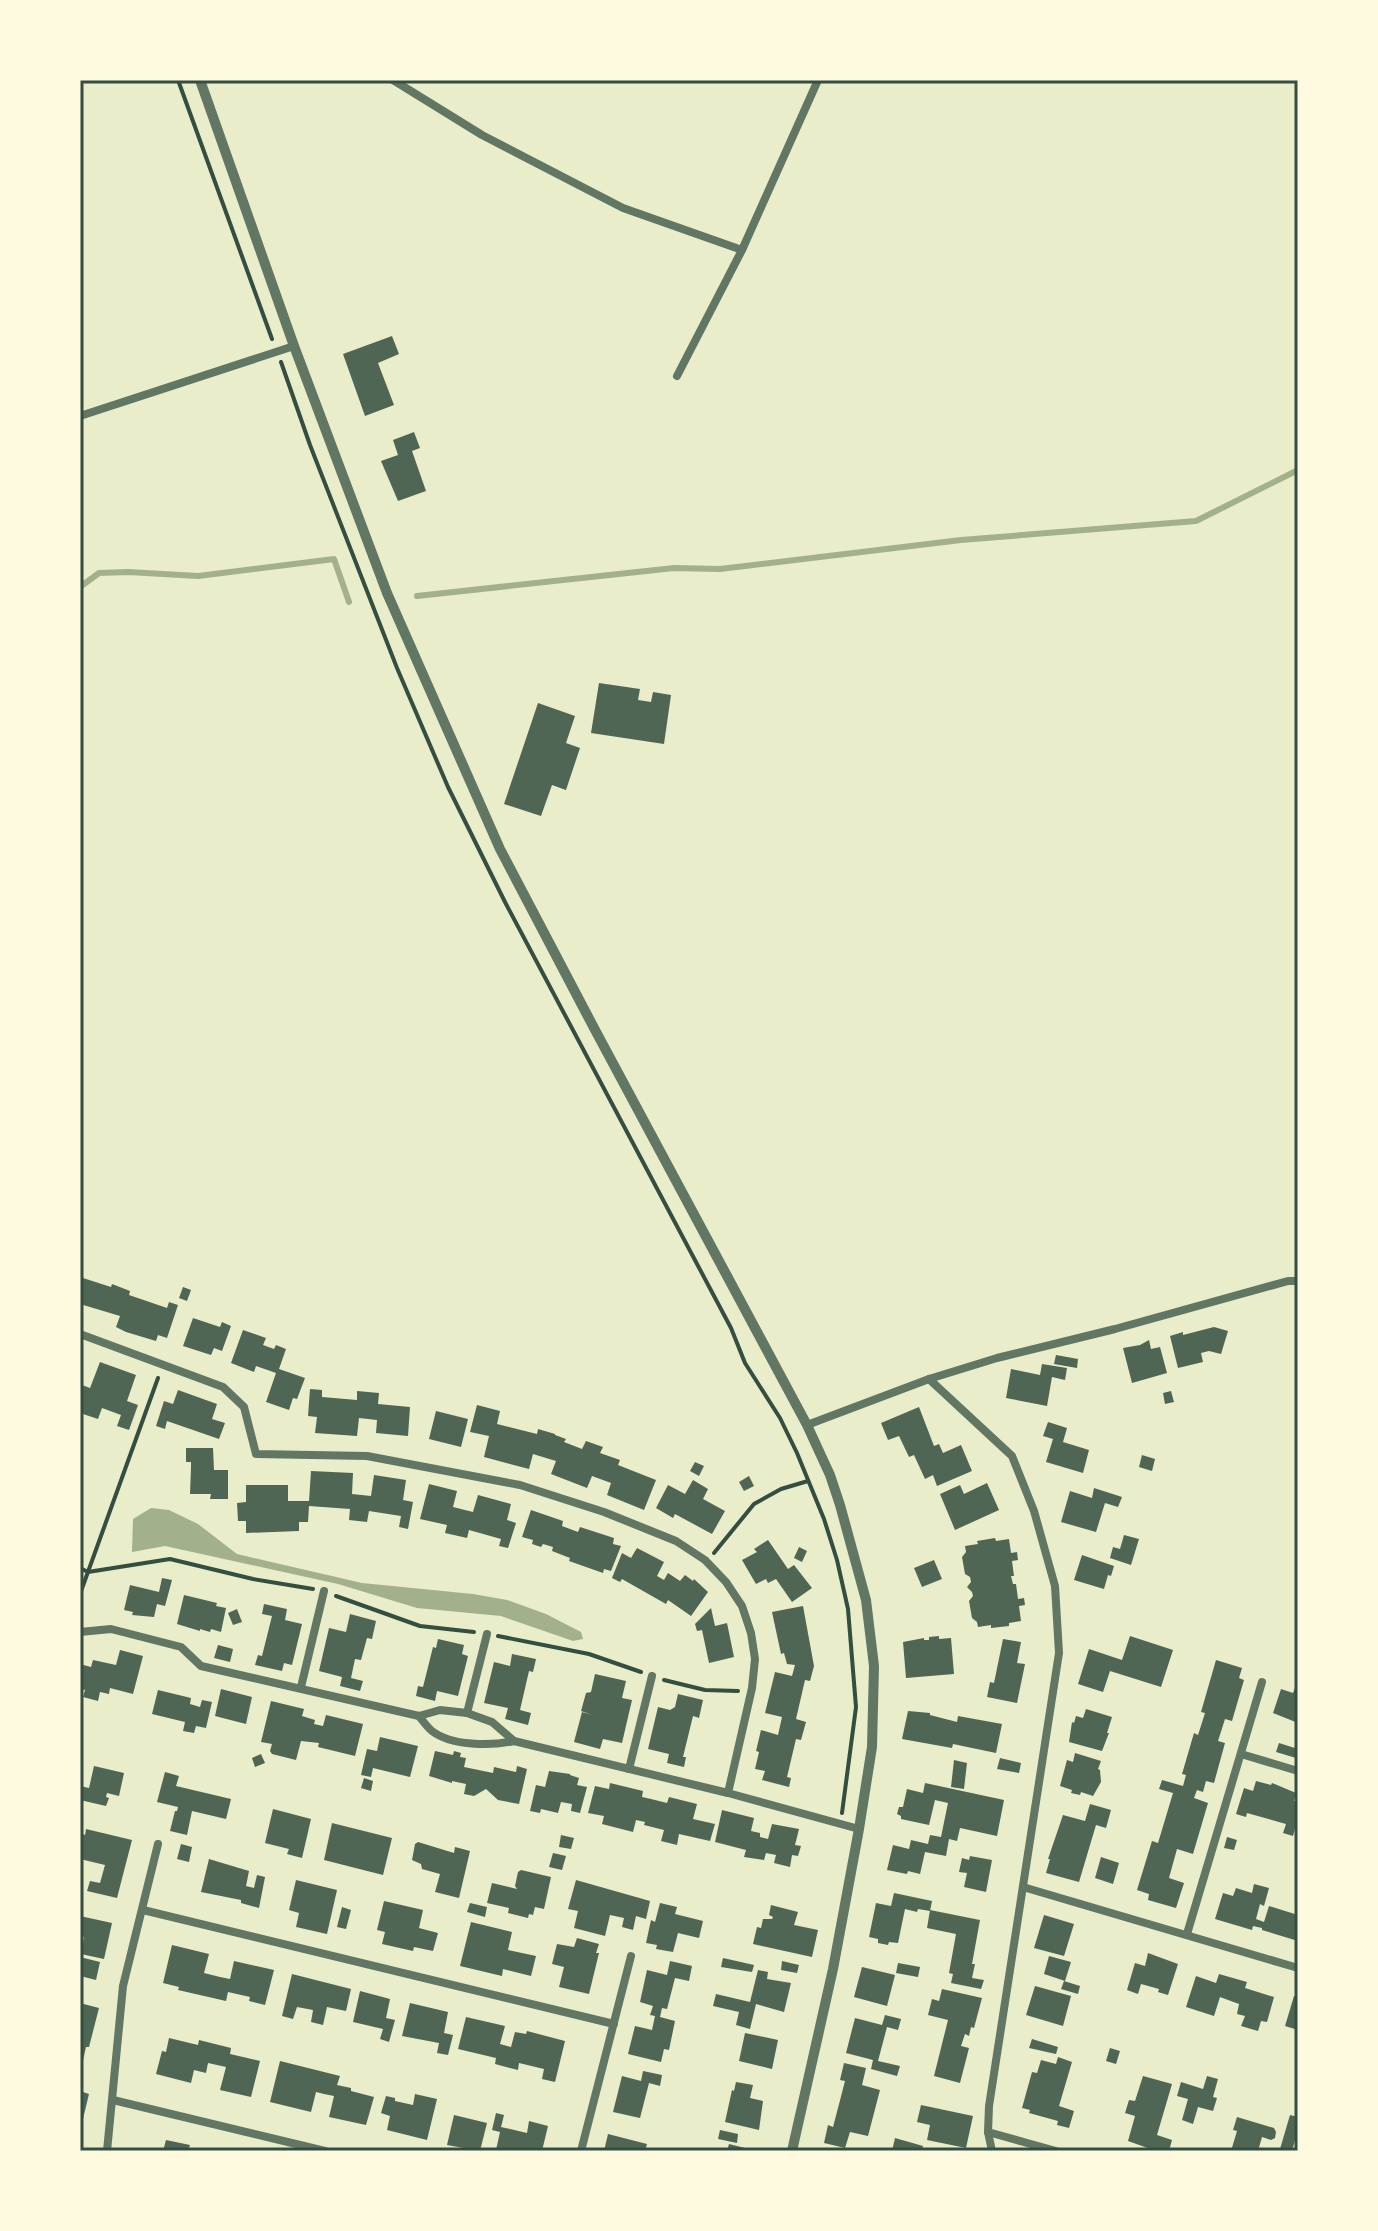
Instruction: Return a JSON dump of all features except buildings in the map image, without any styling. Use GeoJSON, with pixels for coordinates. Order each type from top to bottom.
{"type":"FeatureCollection","features":[{"type":"Feature","properties":{"kind":"street"},"geometry":{"type":"LineString","coordinates":[[200,80],[294,346],[387,593],[500,849],[807,1425],[830,1475],[866,1600],[874,1666],[872,1747],[833,1969],[792,2151]]}},
{"type":"Feature","properties":{"kind":"street"},"geometry":{"type":"LineString","coordinates":[[393,80],[482,135],[623,208],[742,250]]}},
{"type":"Feature","properties":{"kind":"street"},"geometry":{"type":"LineString","coordinates":[[677,376],[742,250],[818,80]]}},
{"type":"Feature","properties":{"kind":"street"},"geometry":{"type":"LineString","coordinates":[[80,416],[294,346]]}},
{"type":"Feature","properties":{"kind":"street"},"geometry":{"type":"LineString","coordinates":[[807,1425],[929,1379],[997,1358],[1288,1281],[1298,1281]]}},
{"type":"Feature","properties":{"kind":"street"},"geometry":{"type":"LineString","coordinates":[[80,1334],[223,1387],[244,1407],[256,1454],[367,1456],[520,1485],[676,1541],[705,1560],[726,1582],[742,1606],[755,1659],[752,1688],[728,1793]]}},
{"type":"Feature","properties":{"kind":"street"},"geometry":{"type":"LineString","coordinates":[[929,1379],[1012,1456],[1034,1511],[1055,1586],[1059,1653],[989,2106],[988,2132],[992,2151]]}},
{"type":"Feature","properties":{"kind":"street"},"geometry":{"type":"LineString","coordinates":[[301,1687],[324,1591]]}},
{"type":"Feature","properties":{"kind":"street"},"geometry":{"type":"LineString","coordinates":[[80,1632],[111,1629],[181,1647],[201,1666],[419,1716],[440,1710],[467,1713],[492,1722],[514,1741]]}},
{"type":"Feature","properties":{"kind":"street"},"geometry":{"type":"LineString","coordinates":[[467,1713],[487,1634]]}},
{"type":"Feature","properties":{"kind":"street"},"geometry":{"type":"LineString","coordinates":[[629,1769],[652,1676]]}},
{"type":"Feature","properties":{"kind":"street"},"geometry":{"type":"LineString","coordinates":[[1187,1934],[1262,1682]]}},
{"type":"Feature","properties":{"kind":"street"},"geometry":{"type":"LineString","coordinates":[[419,1716],[433,1732],[467,1743],[514,1741],[728,1793],[859,1829]]}},
{"type":"Feature","properties":{"kind":"street"},"geometry":{"type":"LineString","coordinates":[[1241,1754],[1298,1771]]}},
{"type":"Feature","properties":{"kind":"street"},"geometry":{"type":"LineString","coordinates":[[107,2151],[123,1986],[158,1844]]}},
{"type":"Feature","properties":{"kind":"street"},"geometry":{"type":"LineString","coordinates":[[1023,1887],[1298,1968]]}},
{"type":"Feature","properties":{"kind":"street"},"geometry":{"type":"LineString","coordinates":[[143,1910],[614,2024]]}},
{"type":"Feature","properties":{"kind":"street"},"geometry":{"type":"LineString","coordinates":[[581,2151],[631,1956]]}},
{"type":"Feature","properties":{"kind":"street"},"geometry":{"type":"LineString","coordinates":[[113,2100],[325,2151]]}},
{"type":"Feature","properties":{"kind":"street"},"geometry":{"type":"LineString","coordinates":[[988,2132],[1056,2151]]}},
{"type":"Feature","properties":{"kind":"path"},"geometry":{"type":"LineString","coordinates":[[80,1594],[164,1365]]}},
{"type":"Feature","properties":{"kind":"path"},"geometry":{"type":"LineString","coordinates":[[705,1560],[754,1504],[781,1489],[830,1475]]}},
{"type":"Feature","properties":{"kind":"path"},"geometry":{"type":"LineString","coordinates":[[80,1568],[88,1572],[170,1559],[253,1579],[324,1591],[420,1626],[487,1634],[589,1654],[705,1690],[738,1691],[752,1688]]}},
{"type":"Feature","properties":{"kind":"shaded area"},"geometry":{"type":"Polygon","coordinates":[[[151,1508],[169,1510],[198,1524],[237,1554],[362,1583],[507,1600],[546,1614],[581,1632],[583,1639],[573,1641],[501,1616],[417,1608],[338,1584],[165,1546],[132,1552],[133,1519],[151,1508]]]}},
{"type":"Feature","properties":{"kind":"waterway"},"geometry":{"type":"LineString","coordinates":[[417,596],[674,568],[720,569],[961,540],[1196,521],[1298,470]]}},
{"type":"Feature","properties":{"kind":"waterway"},"geometry":{"type":"LineString","coordinates":[[80,587],[99,573],[198,576],[334,559],[349,602]]}}]}
